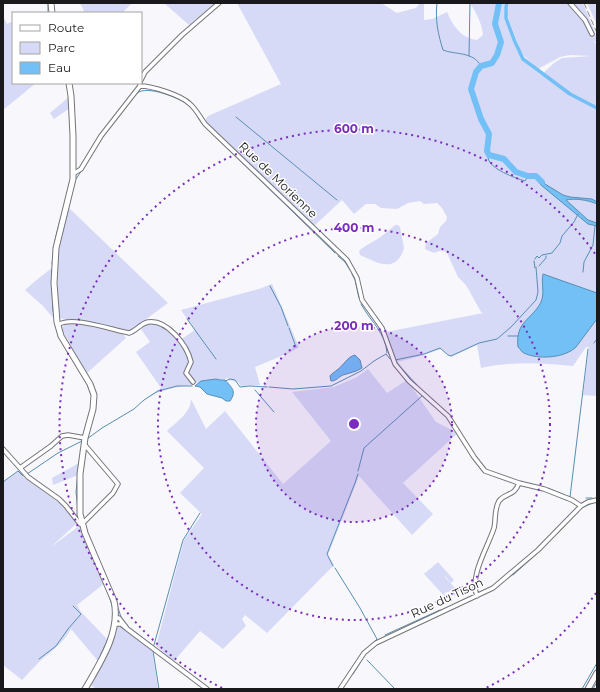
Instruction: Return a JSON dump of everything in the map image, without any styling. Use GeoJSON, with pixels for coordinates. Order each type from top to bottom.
{"type":"FeatureCollection","features":[{"type":"Feature","properties":{"kind":"street"},"geometry":{"type":"LineString","coordinates":[[142,78],[146,72],[182,35],[219,3]]}},
{"type":"Feature","properties":{"kind":"street"},"geometry":{"type":"LineString","coordinates":[[570,3],[585,20],[592,34]]}},
{"type":"Feature","properties":{"kind":"street"},"geometry":{"type":"LineString","coordinates":[[69,84],[73,129],[73,174],[71,191],[59,236],[55,259],[54,283],[58,325],[61,336],[93,389],[94,402],[85,440],[80,474],[79,488],[82,524],[114,601],[116,618],[116,624],[108,646],[85,689]]}},
{"type":"Feature","properties":{"kind":"street"},"geometry":{"type":"LineString","coordinates":[[73,174],[81,169],[101,136],[140,85]]}},
{"type":"Feature","properties":{"kind":"street","name":"Rue de Morienne"},"geometry":{"type":"LineString","coordinates":[[140,85],[161,90],[187,102],[205,124],[347,260],[357,278],[362,300],[382,328],[395,364],[409,381],[448,416],[484,471],[519,483],[544,488],[572,500],[581,506]]}},
{"type":"Feature","properties":{"kind":"street"},"geometry":{"type":"LineString","coordinates":[[58,325],[63,322],[76,322],[129,333],[148,322],[163,325],[175,335],[187,352],[191,362],[186,373],[193,382]]}},
{"type":"Feature","properties":{"kind":"street"},"geometry":{"type":"LineString","coordinates":[[20,468],[51,446],[62,436],[68,435],[85,440],[118,484],[113,493],[82,524]]}},
{"type":"Feature","properties":{"kind":"street"},"geometry":{"type":"LineString","coordinates":[[3,449],[28,477],[59,499],[80,524],[82,524]]}},
{"type":"Feature","properties":{"kind":"street"},"geometry":{"type":"LineString","coordinates":[[477,596],[475,584],[494,528],[498,504],[505,496],[514,492],[519,483]]}},
{"type":"Feature","properties":{"kind":"street"},"geometry":{"type":"LineString","coordinates":[[581,506],[588,502],[597,500]]}},
{"type":"Feature","properties":{"kind":"street","name":"Rue du Tison"},"geometry":{"type":"LineString","coordinates":[[340,689],[364,654],[376,643],[493,588],[522,565],[581,506]]}},
{"type":"Feature","properties":{"kind":"street"},"geometry":{"type":"LineString","coordinates":[[116,618],[121,620],[126,628]]}},
{"type":"Feature","properties":{"kind":"street"},"geometry":{"type":"LineString","coordinates":[[116,624],[121,624],[207,689]]}},
{"type":"Feature","properties":{"kind":"street"},"geometry":{"type":"LineString","coordinates":[[588,689],[597,673]]}},
{"type":"Feature","properties":{"kind":"green space"},"geometry":{"type":"Polygon","coordinates":[[[80,3],[132,3],[123,12],[84,12],[80,3]]]}},
{"type":"Feature","properties":{"kind":"green space"},"geometry":{"type":"Polygon","coordinates":[[[164,3],[215,3],[189,25],[164,3]]]}},
{"type":"Feature","properties":{"kind":"green space"},"geometry":{"type":"Polygon","coordinates":[[[237,3],[381,3],[397,13],[416,8],[420,3],[424,3],[424,20],[432,19],[447,12],[452,22],[462,34],[471,39],[477,40],[483,35],[478,18],[470,3],[498,3],[495,24],[497,29],[496,20],[500,3],[505,3],[505,17],[517,51],[528,65],[541,75],[562,58],[591,56],[570,55],[560,57],[538,69],[521,52],[507,15],[509,3],[568,3],[588,25],[571,3],[583,3],[597,37],[597,44],[594,41],[597,46],[597,396],[583,395],[589,347],[586,347],[573,366],[527,363],[504,364],[481,368],[477,345],[451,357],[441,349],[398,362],[411,378],[427,393],[410,378],[395,360],[386,332],[483,313],[466,285],[458,277],[447,253],[442,250],[434,253],[425,249],[426,243],[438,234],[440,227],[446,221],[447,217],[437,203],[424,204],[420,201],[408,203],[397,209],[381,208],[375,204],[366,204],[354,214],[342,200],[314,226],[206,122],[208,116],[281,84],[237,3]]]}},
{"type":"Feature","properties":{"kind":"green space"},"geometry":{"type":"Polygon","coordinates":[[[587,3],[595,3],[597,9],[597,25],[587,3]]]}},
{"type":"Feature","properties":{"kind":"green space"},"geometry":{"type":"Polygon","coordinates":[[[3,16],[7,24],[12,22],[12,84],[35,84],[3,110],[3,16]]]}},
{"type":"Feature","properties":{"kind":"green space"},"geometry":{"type":"Polygon","coordinates":[[[69,97],[70,108],[54,119],[50,113],[69,97]]]}},
{"type":"Feature","properties":{"kind":"green space"},"geometry":{"type":"Polygon","coordinates":[[[69,208],[168,303],[130,331],[80,321],[66,320],[58,317],[57,260],[69,208]]]}},
{"type":"Feature","properties":{"kind":"green space"},"geometry":{"type":"Polygon","coordinates":[[[395,225],[400,227],[404,248],[396,261],[391,264],[379,263],[360,255],[359,251],[361,249],[395,225]]]}},
{"type":"Feature","properties":{"kind":"green space"},"geometry":{"type":"Polygon","coordinates":[[[52,268],[55,320],[43,306],[25,290],[52,268]]]}},
{"type":"Feature","properties":{"kind":"green space"},"geometry":{"type":"Polygon","coordinates":[[[272,284],[299,347],[291,352],[255,367],[260,385],[241,386],[238,382],[229,380],[228,378],[202,381],[194,384],[194,382],[192,383],[193,385],[168,389],[144,399],[161,388],[136,352],[150,342],[141,329],[152,322],[163,325],[180,340],[195,330],[181,310],[259,289],[272,284]]]}},
{"type":"Feature","properties":{"kind":"green space"},"geometry":{"type":"Polygon","coordinates":[[[66,324],[80,324],[123,334],[126,338],[87,373],[61,328],[66,324]]]}},
{"type":"Feature","properties":{"kind":"green space"},"geometry":{"type":"Polygon","coordinates":[[[368,369],[387,393],[407,380],[436,422],[458,433],[403,483],[433,514],[412,535],[359,476],[328,555],[334,565],[267,633],[245,615],[242,619],[246,626],[223,649],[200,631],[174,661],[156,646],[184,540],[202,514],[180,493],[204,468],[167,431],[179,421],[189,409],[191,399],[206,429],[225,411],[283,484],[331,441],[292,392],[334,387],[357,377],[368,369]]]}},
{"type":"Feature","properties":{"kind":"green space"},"geometry":{"type":"Polygon","coordinates":[[[79,463],[78,475],[53,485],[52,478],[79,463]]]}},
{"type":"Feature","properties":{"kind":"green space"},"geometry":{"type":"Polygon","coordinates":[[[19,471],[22,476],[62,505],[77,523],[51,547],[79,526],[80,527],[105,583],[77,605],[81,612],[107,639],[98,661],[71,629],[61,643],[40,661],[22,680],[3,665],[3,482],[19,471]]]}},
{"type":"Feature","properties":{"kind":"green space"},"geometry":{"type":"Polygon","coordinates":[[[438,562],[454,580],[451,583],[445,577],[454,587],[460,589],[455,596],[451,591],[444,593],[447,599],[424,574],[438,562]]]}},
{"type":"Feature","properties":{"kind":"green space"},"geometry":{"type":"Polygon","coordinates":[[[118,626],[124,628],[152,649],[158,689],[96,689],[91,685],[104,661],[118,626]]]}},
{"type":"Feature","properties":{"kind":"water"},"geometry":{"type":"Polygon","coordinates":[[[537,175],[545,184],[563,195],[592,199],[597,202],[597,204],[590,201],[573,199],[566,200],[588,220],[597,223],[597,226],[588,224],[541,185],[536,179],[537,175]]]}},
{"type":"Feature","properties":{"kind":"water"},"geometry":{"type":"Polygon","coordinates":[[[543,274],[597,293],[597,319],[576,347],[565,354],[551,357],[536,357],[523,353],[518,347],[519,332],[522,326],[541,302],[543,295],[543,274]]]}},
{"type":"Feature","properties":{"kind":"water"},"geometry":{"type":"Polygon","coordinates":[[[355,355],[360,360],[362,368],[331,381],[330,376],[350,357],[355,355]]]}},
{"type":"Feature","properties":{"kind":"water"},"geometry":{"type":"Polygon","coordinates":[[[216,379],[225,380],[232,388],[233,395],[230,401],[207,394],[200,387],[195,386],[201,381],[216,379]]]}},
{"type":"Feature","properties":{"kind":"waterway"},"geometry":{"type":"LineString","coordinates":[[48,3],[48,12]]}},
{"type":"Feature","properties":{"kind":"waterway"},"geometry":{"type":"LineString","coordinates":[[437,3],[437,27],[443,50],[469,56],[478,61],[481,66]]}},
{"type":"Feature","properties":{"kind":"waterway"},"geometry":{"type":"LineString","coordinates":[[469,56],[470,3]]}},
{"type":"Feature","properties":{"kind":"waterway"},"geometry":{"type":"LineString","coordinates":[[499,3],[495,24],[501,42],[497,55],[492,63],[481,66],[476,72],[471,89],[481,119],[489,134],[487,151],[489,155],[504,159],[516,172],[528,176],[536,176],[542,182]]}},
{"type":"Feature","properties":{"kind":"waterway"},"geometry":{"type":"LineString","coordinates":[[507,3],[506,18],[523,59],[570,94],[597,108]]}},
{"type":"Feature","properties":{"kind":"waterway"},"geometry":{"type":"LineString","coordinates":[[137,93],[148,90],[155,91],[169,95],[187,104]]}},
{"type":"Feature","properties":{"kind":"waterway"},"geometry":{"type":"LineString","coordinates":[[236,117],[337,200]]}},
{"type":"Feature","properties":{"kind":"waterway"},"geometry":{"type":"LineString","coordinates":[[489,155],[488,158],[490,162],[498,169],[515,178],[525,181],[528,176]]}},
{"type":"Feature","properties":{"kind":"waterway"},"geometry":{"type":"LineString","coordinates":[[247,167],[335,253]]}},
{"type":"Feature","properties":{"kind":"waterway"},"geometry":{"type":"LineString","coordinates":[[76,179],[82,170]]}},
{"type":"Feature","properties":{"kind":"waterway"},"geometry":{"type":"LineString","coordinates":[[535,259],[537,256],[539,258],[542,255],[552,253],[578,214]]}},
{"type":"Feature","properties":{"kind":"waterway"},"geometry":{"type":"LineString","coordinates":[[55,240],[60,220]]}},
{"type":"Feature","properties":{"kind":"waterway"},"geometry":{"type":"LineString","coordinates":[[583,272],[584,262],[593,245],[595,226]]}},
{"type":"Feature","properties":{"kind":"waterway"},"geometry":{"type":"LineString","coordinates":[[52,264],[54,249]]}},
{"type":"Feature","properties":{"kind":"waterway"},"geometry":{"type":"LineString","coordinates":[[338,256],[345,262],[350,270]]}},
{"type":"Feature","properties":{"kind":"waterway"},"geometry":{"type":"LineString","coordinates":[[539,266],[546,256]]}},
{"type":"Feature","properties":{"kind":"waterway"},"geometry":{"type":"LineString","coordinates":[[534,261],[535,268]]}},
{"type":"Feature","properties":{"kind":"waterway"},"geometry":{"type":"LineString","coordinates":[[395,360],[424,354],[440,348],[451,356],[479,343],[497,339],[511,327],[536,300],[538,292],[536,267]]}},
{"type":"Feature","properties":{"kind":"waterway"},"geometry":{"type":"LineString","coordinates":[[52,270],[52,279]]}},
{"type":"Feature","properties":{"kind":"waterway"},"geometry":{"type":"LineString","coordinates":[[352,274],[359,298]]}},
{"type":"Feature","properties":{"kind":"waterway"},"geometry":{"type":"LineString","coordinates":[[270,286],[281,307],[288,326]]}},
{"type":"Feature","properties":{"kind":"waterway"},"geometry":{"type":"LineString","coordinates":[[52,288],[53,311]]}},
{"type":"Feature","properties":{"kind":"waterway"},"geometry":{"type":"LineString","coordinates":[[361,304],[381,333],[387,353]]}},
{"type":"Feature","properties":{"kind":"waterway"},"geometry":{"type":"LineString","coordinates":[[187,319],[216,359]]}},
{"type":"Feature","properties":{"kind":"waterway"},"geometry":{"type":"LineString","coordinates":[[289,328],[296,347]]}},
{"type":"Feature","properties":{"kind":"waterway"},"geometry":{"type":"LineString","coordinates":[[508,336],[518,336]]}},
{"type":"Feature","properties":{"kind":"waterway"},"geometry":{"type":"LineString","coordinates":[[594,343],[597,339]]}},
{"type":"Feature","properties":{"kind":"waterway"},"geometry":{"type":"LineString","coordinates":[[568,496],[570,497],[588,349]]}},
{"type":"Feature","properties":{"kind":"waterway"},"geometry":{"type":"LineString","coordinates":[[269,387],[293,389],[331,386],[361,371],[386,354],[390,359]]}},
{"type":"Feature","properties":{"kind":"waterway"},"geometry":{"type":"LineString","coordinates":[[396,361],[399,366]]}},
{"type":"Feature","properties":{"kind":"waterway"},"geometry":{"type":"LineString","coordinates":[[401,368],[417,385]]}},
{"type":"Feature","properties":{"kind":"waterway"},"geometry":{"type":"LineString","coordinates":[[225,381],[230,379],[235,380],[240,387],[267,387]]}},
{"type":"Feature","properties":{"kind":"waterway"},"geometry":{"type":"LineString","coordinates":[[87,439],[102,428],[134,409],[158,391],[177,386],[192,386]]}},
{"type":"Feature","properties":{"kind":"waterway"},"geometry":{"type":"LineString","coordinates":[[420,388],[425,393]]}},
{"type":"Feature","properties":{"kind":"waterway"},"geometry":{"type":"LineString","coordinates":[[255,390],[274,412]]}},
{"type":"Feature","properties":{"kind":"waterway"},"geometry":{"type":"LineString","coordinates":[[358,471],[364,448],[422,396]]}},
{"type":"Feature","properties":{"kind":"waterway"},"geometry":{"type":"LineString","coordinates":[[27,474],[58,453],[82,441]]}},
{"type":"Feature","properties":{"kind":"waterway"},"geometry":{"type":"LineString","coordinates":[[78,509],[76,492],[79,464]]}},
{"type":"Feature","properties":{"kind":"waterway"},"geometry":{"type":"LineString","coordinates":[[3,482],[18,471],[23,476]]}},
{"type":"Feature","properties":{"kind":"waterway"},"geometry":{"type":"LineString","coordinates":[[333,566],[327,554],[358,474]]}},
{"type":"Feature","properties":{"kind":"waterway"},"geometry":{"type":"LineString","coordinates":[[548,488],[565,495]]}},
{"type":"Feature","properties":{"kind":"waterway"},"geometry":{"type":"LineString","coordinates":[[559,497],[566,500]]}},
{"type":"Feature","properties":{"kind":"waterway"},"geometry":{"type":"LineString","coordinates":[[586,498],[592,498]]}},
{"type":"Feature","properties":{"kind":"waterway"},"geometry":{"type":"LineString","coordinates":[[583,507],[593,503]]}},
{"type":"Feature","properties":{"kind":"waterway"},"geometry":{"type":"LineString","coordinates":[[571,513],[575,510]]}},
{"type":"Feature","properties":{"kind":"waterway"},"geometry":{"type":"LineString","coordinates":[[558,533],[578,511]]}},
{"type":"Feature","properties":{"kind":"waterway"},"geometry":{"type":"LineString","coordinates":[[154,645],[183,540],[200,513]]}},
{"type":"Feature","properties":{"kind":"waterway"},"geometry":{"type":"LineString","coordinates":[[566,519],[569,515]]}},
{"type":"Feature","properties":{"kind":"waterway"},"geometry":{"type":"LineString","coordinates":[[513,575],[543,548]]}},
{"type":"Feature","properties":{"kind":"waterway"},"geometry":{"type":"LineString","coordinates":[[98,557],[105,574]]}},
{"type":"Feature","properties":{"kind":"waterway"},"geometry":{"type":"LineString","coordinates":[[335,568],[377,639],[371,645]]}},
{"type":"Feature","properties":{"kind":"waterway"},"geometry":{"type":"LineString","coordinates":[[503,582],[506,579]]}},
{"type":"Feature","properties":{"kind":"waterway"},"geometry":{"type":"LineString","coordinates":[[108,593],[112,605]]}},
{"type":"Feature","properties":{"kind":"waterway"},"geometry":{"type":"LineString","coordinates":[[470,601],[476,598]]}},
{"type":"Feature","properties":{"kind":"waterway"},"geometry":{"type":"LineString","coordinates":[[117,605],[121,617]]}},
{"type":"Feature","properties":{"kind":"waterway"},"geometry":{"type":"LineString","coordinates":[[39,659],[56,646],[81,614],[73,606]]}},
{"type":"Feature","properties":{"kind":"waterway"},"geometry":{"type":"LineString","coordinates":[[385,635],[440,610]]}},
{"type":"Feature","properties":{"kind":"waterway"},"geometry":{"type":"LineString","coordinates":[[126,625],[157,649]]}},
{"type":"Feature","properties":{"kind":"waterway"},"geometry":{"type":"LineString","coordinates":[[115,633],[117,626]]}},
{"type":"Feature","properties":{"kind":"waterway"},"geometry":{"type":"LineString","coordinates":[[106,643],[109,636]]}},
{"type":"Feature","properties":{"kind":"waterway"},"geometry":{"type":"LineString","coordinates":[[95,668],[105,645]]}},
{"type":"Feature","properties":{"kind":"waterway"},"geometry":{"type":"LineString","coordinates":[[153,651],[159,689]]}},
{"type":"Feature","properties":{"kind":"waterway"},"geometry":{"type":"LineString","coordinates":[[367,660],[395,689]]}},
{"type":"Feature","properties":{"kind":"waterway"},"geometry":{"type":"LineString","coordinates":[[353,674],[360,663]]}},
{"type":"Feature","properties":{"kind":"waterway"},"geometry":{"type":"LineString","coordinates":[[582,689],[597,663]]}},
{"type":"Feature","properties":{"kind":"waterway"},"geometry":{"type":"LineString","coordinates":[[593,689],[597,682]]}},
{"type":"Feature","properties":{"kind":"railway"},"geometry":{"type":"LineString","coordinates":[[584,3],[597,33]]}}]}
